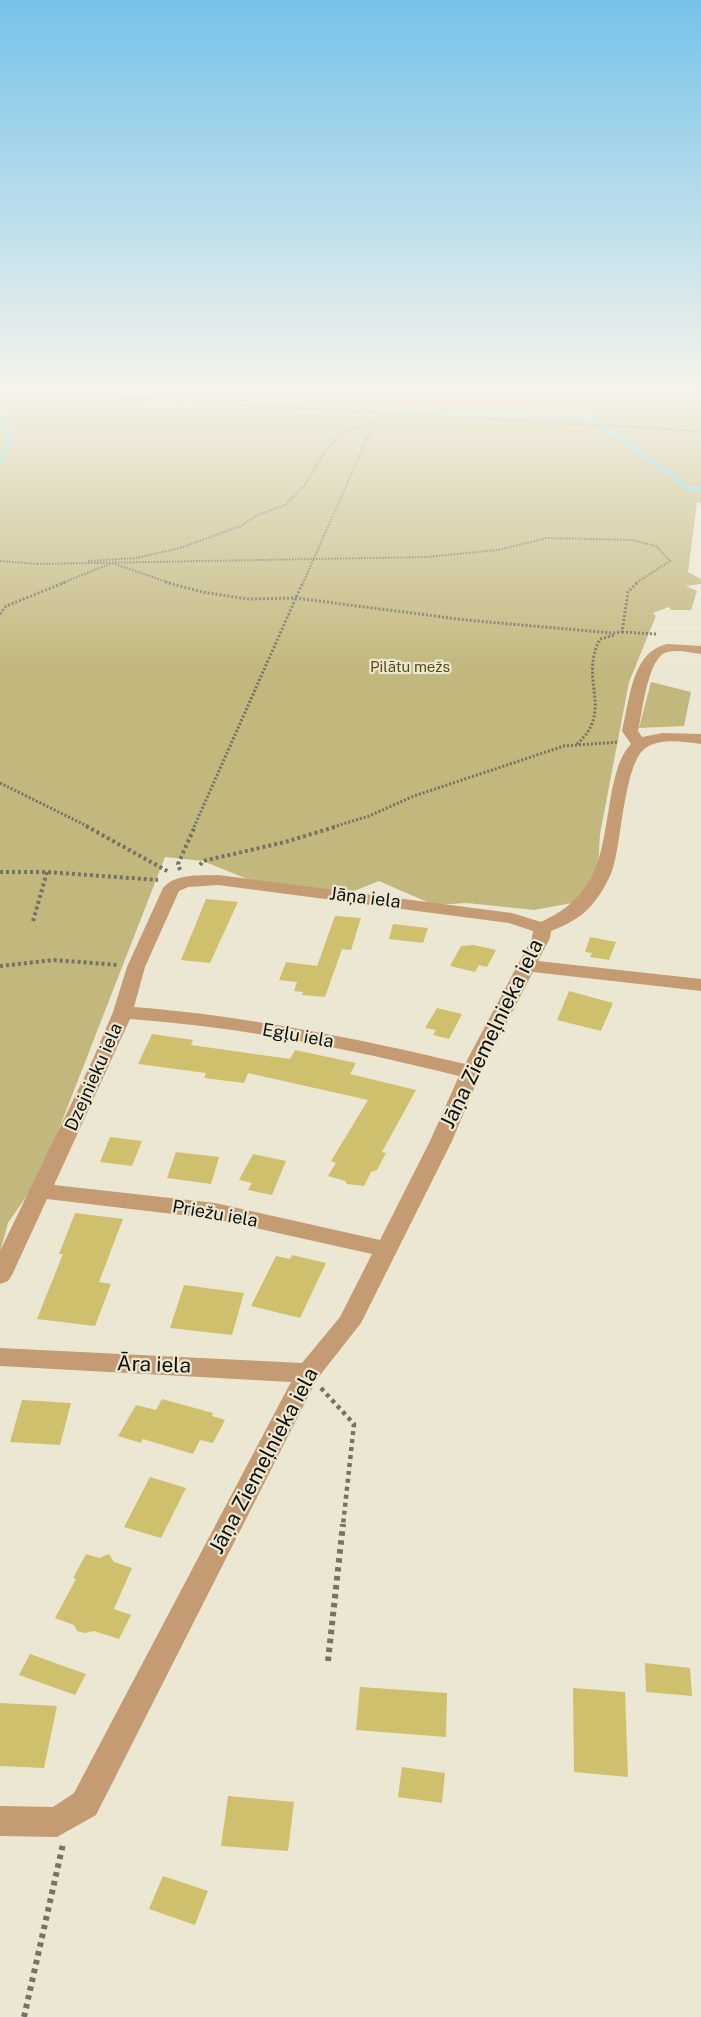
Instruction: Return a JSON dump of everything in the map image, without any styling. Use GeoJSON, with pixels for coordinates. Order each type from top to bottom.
{"type":"FeatureCollection","features":[{"type":"Feature","properties":{"kind":"street"},"geometry":{"type":"LineString","coordinates":[[642,743],[634,739],[630,731],[648,662],[660,650],[677,648],[701,650]]}},
{"type":"Feature","properties":{"kind":"street"},"geometry":{"type":"LineString","coordinates":[[542,928],[564,921],[580,910],[597,889],[609,853],[625,767],[631,752],[642,743],[654,739],[701,739]]}},
{"type":"Feature","properties":{"kind":"street","name":"Jāņa iela"},"geometry":{"type":"LineString","coordinates":[[185,882],[218,880],[356,896],[512,918],[542,928]]}},
{"type":"Feature","properties":{"kind":"street","name":"Dzejnieku iela"},"geometry":{"type":"LineString","coordinates":[[0,1275],[42,1191],[123,1011],[136,967],[172,888],[185,882]]}},
{"type":"Feature","properties":{"kind":"street","name":"Jāņa Ziemeļnieka iela"},"geometry":{"type":"LineString","coordinates":[[77,1809],[308,1373],[349,1323],[441,1141],[471,1072],[541,938],[542,928]]}},
{"type":"Feature","properties":{"kind":"street"},"geometry":{"type":"LineString","coordinates":[[525,965],[701,985]]}},
{"type":"Feature","properties":{"kind":"street","name":"Egļu iela"},"geometry":{"type":"LineString","coordinates":[[123,1011],[171,1015],[300,1036],[403,1055],[471,1072]]}},
{"type":"Feature","properties":{"kind":"street","name":"Priežu iela"},"geometry":{"type":"LineString","coordinates":[[42,1191],[215,1211],[385,1249]]}},
{"type":"Feature","properties":{"kind":"street","name":"Āra iela"},"geometry":{"type":"LineString","coordinates":[[0,1357],[308,1373]]}},
{"type":"Feature","properties":{"kind":"street"},"geometry":{"type":"LineString","coordinates":[[0,1821],[57,1822],[77,1809]]}},
{"type":"Feature","properties":{"kind":"path"},"geometry":{"type":"LineString","coordinates":[[37,564],[136,558],[180,548],[242,526],[256,516],[285,505],[306,483]]}},
{"type":"Feature","properties":{"kind":"path"},"geometry":{"type":"LineString","coordinates":[[185,882],[178,864],[347,483]]}},
{"type":"Feature","properties":{"kind":"path"},"geometry":{"type":"LineString","coordinates":[[0,561],[37,564],[427,557],[498,550],[547,538],[632,540],[656,546],[670,561],[629,586],[624,601],[622,632]]}},
{"type":"Feature","properties":{"kind":"path"},"geometry":{"type":"LineString","coordinates":[[0,614],[6,606],[112,563],[169,585],[252,599],[295,598],[466,620],[656,634]]}},
{"type":"Feature","properties":{"kind":"path"},"geometry":{"type":"LineString","coordinates":[[576,745],[591,730],[596,716],[590,656],[600,639],[622,632]]}},
{"type":"Feature","properties":{"kind":"path"},"geometry":{"type":"LineString","coordinates":[[185,882],[203,861],[285,842],[369,816],[414,796],[499,767],[576,745],[642,743]]}},
{"type":"Feature","properties":{"kind":"path"},"geometry":{"type":"LineString","coordinates":[[0,783],[121,843],[185,882]]}},
{"type":"Feature","properties":{"kind":"path"},"geometry":{"type":"LineString","coordinates":[[0,872],[47,872],[185,882]]}},
{"type":"Feature","properties":{"kind":"path"},"geometry":{"type":"LineString","coordinates":[[33,921],[47,872]]}},
{"type":"Feature","properties":{"kind":"path"},"geometry":{"type":"LineString","coordinates":[[0,966],[54,960],[136,967]]}},
{"type":"Feature","properties":{"kind":"path"},"geometry":{"type":"LineString","coordinates":[[308,1373],[354,1424],[327,1661]]}},
{"type":"Feature","properties":{"kind":"path"},"geometry":{"type":"LineString","coordinates":[[24,2017],[77,1809]]}},
{"type":"Feature","properties":{"kind":"green space","name":"Pilātu mežs"},"geometry":{"type":"Polygon","coordinates":[[[0,483],[701,483],[701,503],[697,502],[688,572],[701,579],[701,584],[686,586],[697,591],[691,610],[671,610],[669,607],[653,613],[656,616],[629,682],[600,834],[598,867],[583,901],[534,910],[467,903],[434,905],[379,881],[349,893],[262,885],[203,861],[165,857],[41,1175],[8,1223],[0,1252],[0,483]]]}},
{"type":"Feature","properties":{"kind":"green space"},"geometry":{"type":"Polygon","coordinates":[[[651,682],[691,692],[684,726],[639,728],[651,682]]]}},
{"type":"Feature","properties":{"kind":"building"},"geometry":{"type":"Polygon","coordinates":[[[206,899],[238,902],[210,963],[181,960],[206,899]]]}},
{"type":"Feature","properties":{"kind":"building"},"geometry":{"type":"Polygon","coordinates":[[[335,916],[361,918],[351,950],[342,949],[325,997],[302,995],[303,992],[294,991],[297,982],[279,980],[286,962],[317,966],[335,916]]]}},
{"type":"Feature","properties":{"kind":"building"},"geometry":{"type":"Polygon","coordinates":[[[393,924],[428,928],[423,943],[389,939],[393,924]]]}},
{"type":"Feature","properties":{"kind":"building"},"geometry":{"type":"Polygon","coordinates":[[[590,937],[616,942],[609,960],[590,957],[592,953],[585,952],[590,937]]]}},
{"type":"Feature","properties":{"kind":"building"},"geometry":{"type":"Polygon","coordinates":[[[474,945],[496,950],[487,967],[479,965],[475,972],[450,966],[461,946],[474,945]]]}},
{"type":"Feature","properties":{"kind":"building"},"geometry":{"type":"Polygon","coordinates":[[[569,991],[613,1003],[601,1031],[557,1020],[569,991]]]}},
{"type":"Feature","properties":{"kind":"building"},"geometry":{"type":"Polygon","coordinates":[[[437,1008],[462,1014],[449,1039],[433,1035],[436,1030],[425,1028],[437,1008]]]}},
{"type":"Feature","properties":{"kind":"building"},"geometry":{"type":"Polygon","coordinates":[[[152,1034],[193,1040],[191,1045],[290,1059],[295,1050],[356,1063],[350,1074],[416,1090],[382,1152],[386,1153],[377,1170],[371,1172],[364,1186],[347,1184],[345,1181],[328,1176],[336,1163],[331,1161],[368,1100],[248,1073],[244,1083],[204,1078],[206,1073],[138,1064],[152,1034]]]}},
{"type":"Feature","properties":{"kind":"building"},"geometry":{"type":"Polygon","coordinates":[[[110,1137],[142,1141],[132,1166],[100,1162],[110,1137]]]}},
{"type":"Feature","properties":{"kind":"building"},"geometry":{"type":"Polygon","coordinates":[[[176,1152],[219,1157],[211,1184],[167,1178],[176,1152]]]}},
{"type":"Feature","properties":{"kind":"building"},"geometry":{"type":"Polygon","coordinates":[[[253,1154],[286,1161],[272,1195],[248,1190],[252,1183],[239,1180],[253,1154]]]}},
{"type":"Feature","properties":{"kind":"building"},"geometry":{"type":"Polygon","coordinates":[[[75,1213],[123,1219],[99,1282],[111,1284],[95,1326],[37,1319],[63,1254],[59,1254],[75,1213]]]}},
{"type":"Feature","properties":{"kind":"building"},"geometry":{"type":"Polygon","coordinates":[[[292,1255],[326,1263],[300,1318],[251,1306],[276,1256],[290,1259],[292,1255]]]}},
{"type":"Feature","properties":{"kind":"building"},"geometry":{"type":"Polygon","coordinates":[[[184,1285],[244,1293],[232,1335],[170,1328],[184,1285]]]}},
{"type":"Feature","properties":{"kind":"building"},"geometry":{"type":"Polygon","coordinates":[[[162,1399],[213,1413],[212,1416],[225,1420],[213,1443],[200,1440],[193,1454],[143,1439],[141,1443],[118,1436],[136,1405],[156,1410],[162,1399]]]}},
{"type":"Feature","properties":{"kind":"building"},"geometry":{"type":"Polygon","coordinates":[[[22,1400],[71,1403],[60,1445],[10,1442],[22,1400]]]}},
{"type":"Feature","properties":{"kind":"building"},"geometry":{"type":"Polygon","coordinates":[[[150,1477],[186,1488],[161,1538],[124,1527],[150,1477]]]}},
{"type":"Feature","properties":{"kind":"building"},"geometry":{"type":"Polygon","coordinates":[[[86,1554],[99,1558],[109,1554],[114,1562],[132,1568],[114,1609],[131,1615],[119,1639],[94,1631],[85,1633],[77,1631],[74,1625],[55,1618],[76,1579],[73,1578],[86,1554]]]}},
{"type":"Feature","properties":{"kind":"building"},"geometry":{"type":"Polygon","coordinates":[[[30,1654],[86,1674],[75,1695],[19,1675],[30,1654]]]}},
{"type":"Feature","properties":{"kind":"building"},"geometry":{"type":"Polygon","coordinates":[[[645,1663],[690,1668],[692,1696],[646,1692],[645,1663]]]}},
{"type":"Feature","properties":{"kind":"building"},"geometry":{"type":"Polygon","coordinates":[[[360,1687],[447,1693],[446,1737],[356,1730],[360,1687]]]}},
{"type":"Feature","properties":{"kind":"building"},"geometry":{"type":"Polygon","coordinates":[[[573,1688],[625,1692],[628,1777],[574,1772],[573,1688]]]}},
{"type":"Feature","properties":{"kind":"building"},"geometry":{"type":"Polygon","coordinates":[[[0,1703],[57,1706],[44,1768],[0,1766],[0,1703]]]}},
{"type":"Feature","properties":{"kind":"building"},"geometry":{"type":"Polygon","coordinates":[[[402,1767],[445,1773],[442,1803],[398,1797],[402,1767]]]}},
{"type":"Feature","properties":{"kind":"building"},"geometry":{"type":"Polygon","coordinates":[[[228,1796],[294,1802],[288,1851],[221,1846],[228,1796]]]}},
{"type":"Feature","properties":{"kind":"building"},"geometry":{"type":"Polygon","coordinates":[[[163,1876],[208,1891],[195,1925],[149,1909],[163,1876]]]}},
{"type":"Feature","properties":{"kind":"waterway"},"geometry":{"type":"LineString","coordinates":[[682,483],[690,489],[701,489]]}}]}
